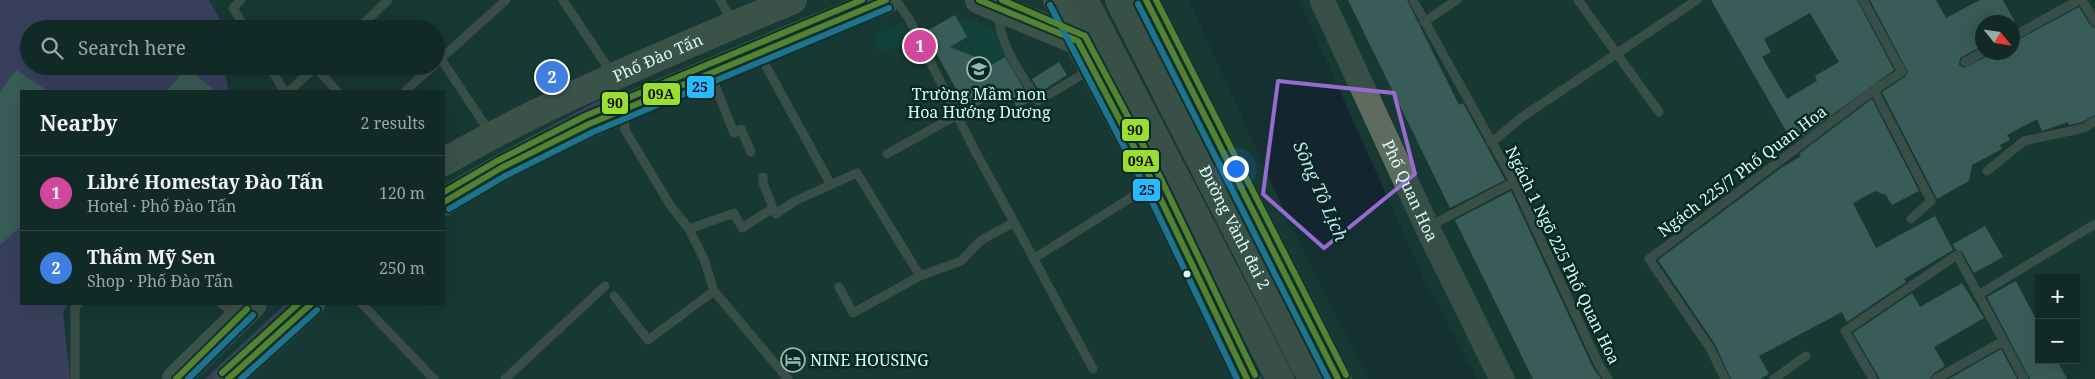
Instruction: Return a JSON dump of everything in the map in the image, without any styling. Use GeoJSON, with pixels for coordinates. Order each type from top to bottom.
{"type":"FeatureCollection","features":[{"type":"Feature","properties":{"kind":"highway","name":"Đường Vành đai 2"},"geometry":{"type":"LineString","coordinates":[[1084,0],[1280,379]]}},
{"type":"Feature","properties":{"kind":"highway","name":"Đường Vành đai 2"},"geometry":{"type":"LineString","coordinates":[[1119,0],[1312,379]]}},
{"type":"Feature","properties":{"kind":"main road","name":"Phố Đào Tấn"},"geometry":{"type":"LineString","coordinates":[[445,161],[491,134],[614,77],[793,0]]}},
{"type":"Feature","properties":{"kind":"main road","name":"Phố Đào Tấn"},"geometry":{"type":"LineString","coordinates":[[445,201],[525,154],[757,51],[886,0]]}},
{"type":"Feature","properties":{"kind":"main road"},"geometry":{"type":"LineString","coordinates":[[1057,0],[1076,21],[1094,72],[1153,183],[1247,379]]}},
{"type":"Feature","properties":{"kind":"main road"},"geometry":{"type":"LineString","coordinates":[[1146,0],[1338,379]]}},
{"type":"Feature","properties":{"kind":"main road","name":"Phố Quan Hoa"},"geometry":{"type":"LineString","coordinates":[[1322,0],[1427,227],[1502,379]]}},
{"type":"Feature","properties":{"kind":"main road"},"geometry":{"type":"LineString","coordinates":[[988,4],[1076,21]]}},
{"type":"Feature","properties":{"kind":"main road"},"geometry":{"type":"LineString","coordinates":[[614,77],[624,109]]}},
{"type":"Feature","properties":{"kind":"main road"},"geometry":{"type":"LineString","coordinates":[[228,379],[310,305]]}},
{"type":"Feature","properties":{"kind":"main road"},"geometry":{"type":"LineString","coordinates":[[176,379],[237,308]]}},
{"type":"Feature","properties":{"kind":"lane"},"geometry":{"type":"LineString","coordinates":[[240,20],[233,8],[241,0]]}},
{"type":"Feature","properties":{"kind":"lane"},"geometry":{"type":"LineString","coordinates":[[367,20],[388,0]]}},
{"type":"Feature","properties":{"kind":"lane"},"geometry":{"type":"LineString","coordinates":[[445,55],[506,0]]}},
{"type":"Feature","properties":{"kind":"lane"},"geometry":{"type":"LineString","coordinates":[[563,0],[614,77]]}},
{"type":"Feature","properties":{"kind":"lane"},"geometry":{"type":"LineString","coordinates":[[720,0],[735,25]]}},
{"type":"Feature","properties":{"kind":"lane"},"geometry":{"type":"LineString","coordinates":[[896,0],[909,19],[957,115],[1093,369]]}},
{"type":"Feature","properties":{"kind":"lane","name":"Ngách 1 Ngõ 225 Phố Quan Hoa"},"geometry":{"type":"LineString","coordinates":[[1413,0],[1514,182],[1599,365],[1608,379]]}},
{"type":"Feature","properties":{"kind":"lane"},"geometry":{"type":"LineString","coordinates":[[1424,22],[1457,0]]}},
{"type":"Feature","properties":{"kind":"lane"},"geometry":{"type":"LineString","coordinates":[[1578,0],[1659,112]]}},
{"type":"Feature","properties":{"kind":"lane"},"geometry":{"type":"LineString","coordinates":[[1491,143],[1522,117],[1697,0]]}},
{"type":"Feature","properties":{"kind":"lane","name":"Ngách 225/7 Phố Quan Hoa"},"geometry":{"type":"LineString","coordinates":[[1725,379],[1710,348],[1649,259],[1874,90],[1902,72],[1863,0]]}},
{"type":"Feature","properties":{"kind":"lane"},"geometry":{"type":"LineString","coordinates":[[2020,33],[2080,0],[2095,22]]}},
{"type":"Feature","properties":{"kind":"lane"},"geometry":{"type":"LineString","coordinates":[[988,4],[1005,46],[1038,101],[1080,76],[1094,72]]}},
{"type":"Feature","properties":{"kind":"lane"},"geometry":{"type":"LineString","coordinates":[[757,51],[831,184]]}},
{"type":"Feature","properties":{"kind":"lane"},"geometry":{"type":"LineString","coordinates":[[1965,62],[1975,56]]}},
{"type":"Feature","properties":{"kind":"lane"},"geometry":{"type":"LineString","coordinates":[[445,71],[491,134]]}},
{"type":"Feature","properties":{"kind":"lane"},"geometry":{"type":"LineString","coordinates":[[710,72],[734,133],[741,129],[751,152]]}},
{"type":"Feature","properties":{"kind":"lane"},"geometry":{"type":"LineString","coordinates":[[274,75],[283,90]]}},
{"type":"Feature","properties":{"kind":"lane"},"geometry":{"type":"LineString","coordinates":[[290,90],[307,75]]}},
{"type":"Feature","properties":{"kind":"lane"},"geometry":{"type":"LineString","coordinates":[[323,75],[336,90]]}},
{"type":"Feature","properties":{"kind":"lane"},"geometry":{"type":"LineString","coordinates":[[406,90],[423,75]]}},
{"type":"Feature","properties":{"kind":"lane"},"geometry":{"type":"LineString","coordinates":[[1874,90],[1931,201],[1911,219]]}},
{"type":"Feature","properties":{"kind":"lane"},"geometry":{"type":"LineString","coordinates":[[624,109],[625,130],[670,204],[689,229],[704,259],[714,291],[788,379]]}},
{"type":"Feature","properties":{"kind":"lane"},"geometry":{"type":"LineString","coordinates":[[887,154],[957,115]]}},
{"type":"Feature","properties":{"kind":"lane"},"geometry":{"type":"LineString","coordinates":[[1987,171],[2024,141],[2084,128],[2095,121]]}},
{"type":"Feature","properties":{"kind":"lane"},"geometry":{"type":"LineString","coordinates":[[763,177],[763,183],[776,214],[795,200],[856,173],[920,276]]}},
{"type":"Feature","properties":{"kind":"lane"},"geometry":{"type":"LineString","coordinates":[[1427,227],[1514,182]]}},
{"type":"Feature","properties":{"kind":"lane"},"geometry":{"type":"LineString","coordinates":[[1033,259],[1153,183]]}},
{"type":"Feature","properties":{"kind":"lane"},"geometry":{"type":"LineString","coordinates":[[689,229],[734,213],[742,228],[773,208]]}},
{"type":"Feature","properties":{"kind":"lane"},"geometry":{"type":"LineString","coordinates":[[839,286],[853,312],[920,276],[961,260],[980,242],[1014,222]]}},
{"type":"Feature","properties":{"kind":"lane"},"geometry":{"type":"LineString","coordinates":[[1978,295],[2095,224]]}},
{"type":"Feature","properties":{"kind":"lane"},"geometry":{"type":"LineString","coordinates":[[1873,379],[1845,331],[1957,255],[2024,379]]}},
{"type":"Feature","properties":{"kind":"lane"},"geometry":{"type":"LineString","coordinates":[[505,379],[605,286]]}},
{"type":"Feature","properties":{"kind":"lane"},"geometry":{"type":"LineString","coordinates":[[614,296],[648,340],[714,291]]}},
{"type":"Feature","properties":{"kind":"lane"},"geometry":{"type":"LineString","coordinates":[[76,379],[75,308],[77,305]]}},
{"type":"Feature","properties":{"kind":"lane"},"geometry":{"type":"LineString","coordinates":[[363,305],[434,379]]}},
{"type":"Feature","properties":{"kind":"lane"},"geometry":{"type":"LineString","coordinates":[[1936,379],[2003,341]]}},
{"type":"Feature","properties":{"kind":"lane"},"geometry":{"type":"LineString","coordinates":[[1774,379],[1806,356]]}},
{"type":"Feature","properties":{"kind":"highlighted area"},"geometry":{"type":"Polygon","coordinates":[[[1278,81],[1394,93],[1415,174],[1324,248],[1263,194],[1278,81]]]}},
{"type":"Feature","properties":{"kind":"shaded area"},"geometry":{"type":"Polygon","coordinates":[[[0,0],[209,0],[220,20],[20,20],[20,75],[226,75],[228,90],[20,90],[20,305],[67,305],[63,313],[70,379],[0,379],[0,0]]]}},
{"type":"Feature","properties":{"kind":"shaded area","name":"Trường Mầm non Hoa Hướng Dương"},"geometry":{"type":"Polygon","coordinates":[[[955,15],[995,29],[1021,81],[969,111],[925,32],[955,15]]]}},
{"type":"Feature","properties":{"kind":"shaded area"},"geometry":{"type":"Polygon","coordinates":[[[903,22],[909,42],[879,54],[874,35],[903,22]]]}},
{"type":"Feature","properties":{"kind":"shaded area"},"geometry":{"type":"Polygon","coordinates":[[[614,92],[616,104],[445,194],[445,184],[614,92]]]}},
{"type":"Feature","properties":{"kind":"shaded area"},"geometry":{"type":"Polygon","coordinates":[[[284,305],[296,305],[215,379],[205,379],[284,305]]]}},
{"type":"Feature","properties":{"kind":"water","name":"Sông Tô Lịch"},"geometry":{"type":"Polygon","coordinates":[[[1189,0],[1299,0],[1425,281],[1477,379],[1369,379],[1298,241],[1189,0]]]}},
{"type":"Feature","properties":{"kind":"building"},"geometry":{"type":"Polygon","coordinates":[[[1348,0],[1407,0],[1459,105],[1463,103],[1505,180],[1450,208],[1348,0]]]}},
{"type":"Feature","properties":{"kind":"building"},"geometry":{"type":"Polygon","coordinates":[[[1711,0],[1857,0],[1894,70],[1793,143],[1711,0]],[[1810,13],[1764,39],[1771,52],[1762,57],[1787,99],[1817,81],[1815,76],[1839,62],[1810,13]]]}},
{"type":"Feature","properties":{"kind":"building"},"geometry":{"type":"Polygon","coordinates":[[[1870,0],[1936,0],[1946,18],[1980,0],[2003,0],[2011,15],[1975,15],[1975,50],[1960,58],[1959,65],[1964,68],[1980,60],[2020,60],[2020,39],[2079,7],[2090,25],[2095,28],[2095,115],[2082,122],[2069,125],[2068,122],[2042,131],[2037,119],[2007,135],[2010,140],[2000,145],[2002,149],[1972,165],[1969,181],[1937,199],[1882,92],[1905,77],[1908,72],[1870,0]]]}},
{"type":"Feature","properties":{"kind":"building","name":"Trường Mầm non Hoa Hướng Dương"},"geometry":{"type":"Polygon","coordinates":[[[955,15],[967,37],[950,47],[983,60],[990,66],[1005,57],[1031,101],[1017,108],[1008,88],[968,111],[925,32],[955,15]]]}},
{"type":"Feature","properties":{"kind":"building"},"geometry":{"type":"Polygon","coordinates":[[[1059,62],[1067,75],[1040,92],[1032,79],[1059,62]]]}},
{"type":"Feature","properties":{"kind":"building"},"geometry":{"type":"Polygon","coordinates":[[[16,70],[20,75],[24,75],[46,90],[20,90],[20,227],[0,245],[0,92],[16,70]]]}},
{"type":"Feature","properties":{"kind":"building"},"geometry":{"type":"Polygon","coordinates":[[[180,75],[196,75],[214,90],[168,90],[180,75]]]}},
{"type":"Feature","properties":{"kind":"building"},"geometry":{"type":"Polygon","coordinates":[[[1872,99],[1919,191],[1892,205],[1886,195],[1875,191],[1853,203],[1876,248],[1935,216],[1953,250],[1904,279],[1906,282],[1847,322],[1842,312],[1759,356],[1769,374],[1760,379],[1731,379],[1715,344],[1658,260],[1781,168],[1801,156],[1799,154],[1872,99]]]}},
{"type":"Feature","properties":{"kind":"building"},"geometry":{"type":"Polygon","coordinates":[[[1511,191],[1593,368],[1601,379],[1533,379],[1455,220],[1511,191]]]}},
{"type":"Feature","properties":{"kind":"building"},"geometry":{"type":"Polygon","coordinates":[[[1985,226],[2003,257],[1974,273],[1962,252],[1955,249],[1953,244],[1985,226]]]}},
{"type":"Feature","properties":{"kind":"building"},"geometry":{"type":"Polygon","coordinates":[[[2016,281],[2035,317],[2035,364],[2059,364],[2067,379],[2030,379],[1987,297],[2016,281]]]}},
{"type":"Feature","properties":{"kind":"building"},"geometry":{"type":"Polygon","coordinates":[[[1962,283],[1984,318],[1934,347],[1945,366],[1933,374],[1930,379],[1880,379],[1853,333],[1912,293],[1920,307],[1962,283]]]}},
{"type":"Feature","properties":{"kind":"building"},"geometry":{"type":"Polygon","coordinates":[[[2001,349],[2017,379],[1949,379],[2001,349]]]}},
{"type":"Feature","properties":{"kind":"transit line","name":"90"},"geometry":{"type":"LineString","coordinates":[[445,191],[497,161],[585,116],[862,0]]}},
{"type":"Feature","properties":{"kind":"transit line","name":"09A"},"geometry":{"type":"LineString","coordinates":[[445,201],[501,168],[589,124],[886,0]]}},
{"type":"Feature","properties":{"kind":"transit line","name":"09A"},"geometry":{"type":"LineString","coordinates":[[979,0],[1078,41],[1153,183],[1247,379]]}},
{"type":"Feature","properties":{"kind":"transit line","name":"90"},"geometry":{"type":"LineString","coordinates":[[1002,0],[1085,36],[1161,179],[1255,375]]}},
{"type":"Feature","properties":{"kind":"transit line","name":"09A"},"geometry":{"type":"LineString","coordinates":[[1146,0],[1338,379]]}},
{"type":"Feature","properties":{"kind":"transit line","name":"90"},"geometry":{"type":"LineString","coordinates":[[1156,0],[1346,375]]}},
{"type":"Feature","properties":{"kind":"transit line","name":"25"},"geometry":{"type":"LineString","coordinates":[[1138,4],[1328,379]]}},
{"type":"Feature","properties":{"kind":"transit line","name":"25"},"geometry":{"type":"LineString","coordinates":[[1050,5],[1145,187],[1237,379]]}},
{"type":"Feature","properties":{"kind":"transit line","name":"25"},"geometry":{"type":"LineString","coordinates":[[449,209],[505,176],[593,132],[889,8]]}},
{"type":"Feature","properties":{"kind":"transit line","name":"90"},"geometry":{"type":"LineString","coordinates":[[222,373],[297,305]]}},
{"type":"Feature","properties":{"kind":"transit line","name":"09A"},"geometry":{"type":"LineString","coordinates":[[228,379],[310,305]]}},
{"type":"Feature","properties":{"kind":"transit line","name":"09A"},"geometry":{"type":"LineString","coordinates":[[176,379],[247,309]]}},
{"type":"Feature","properties":{"kind":"transit line","name":"25"},"geometry":{"type":"LineString","coordinates":[[241,379],[317,310]]}},
{"type":"Feature","properties":{"kind":"transit line","name":"25"},"geometry":{"type":"LineString","coordinates":[[188,379],[253,315]]}},
{"type":"Feature","properties":{"kind":"place","name":"Libré Homestay Đào Tấn"},"geometry":{"type":"Point","coordinates":[920,46]}},
{"type":"Feature","properties":{"kind":"place","name":"Trường Mầm non Hoa Hướng Dương"},"geometry":{"type":"Point","coordinates":[979,69]}},
{"type":"Feature","properties":{"kind":"place","name":"Thẩm Mỹ Sen"},"geometry":{"type":"Point","coordinates":[552,77]}},
{"type":"Feature","properties":{"kind":"place","name":"NINE HOUSING"},"geometry":{"type":"Point","coordinates":[793,360]}}]}
